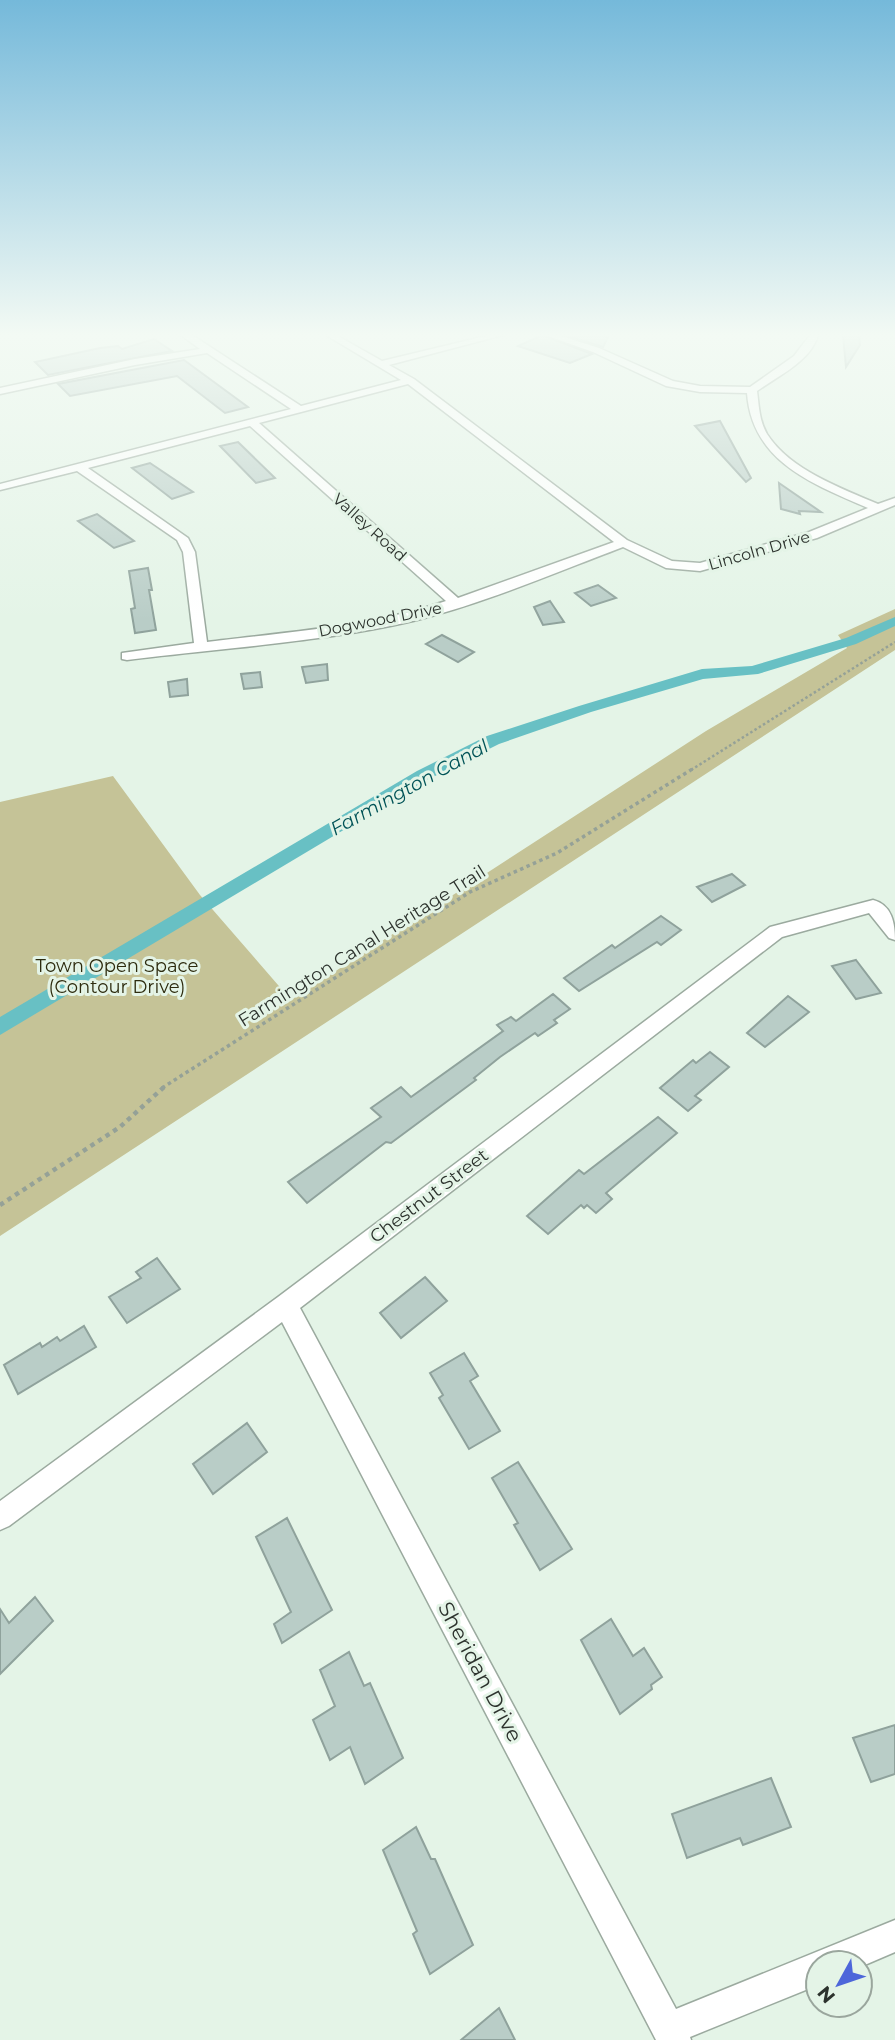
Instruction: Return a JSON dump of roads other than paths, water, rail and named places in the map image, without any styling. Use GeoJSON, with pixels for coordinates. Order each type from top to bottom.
{"type":"FeatureCollection","features":[{"type":"Feature","properties":{"kind":"street"},"geometry":{"type":"LineString","coordinates":[[0,487],[221,430]]}},
{"type":"Feature","properties":{"kind":"street","name":"Valley Road"},"geometry":{"type":"LineString","coordinates":[[262,430],[456,603]]}},
{"type":"Feature","properties":{"kind":"street","name":"Lincoln Drive"},"geometry":{"type":"LineString","coordinates":[[475,430],[623,542],[670,565],[701,567],[813,535],[895,501]]}},
{"type":"Feature","properties":{"kind":"street"},"geometry":{"type":"LineString","coordinates":[[762,430],[768,441],[790,463],[821,483],[880,509]]}},
{"type":"Feature","properties":{"kind":"street"},"geometry":{"type":"LineString","coordinates":[[79,467],[182,538],[189,551],[201,646]]}},
{"type":"Feature","properties":{"kind":"street","name":"Dogwood Drive"},"geometry":{"type":"LineString","coordinates":[[127,656],[341,629],[415,616],[623,542]]}},
{"type":"Feature","properties":{"kind":"street","name":"Chestnut Street"},"geometry":{"type":"LineString","coordinates":[[0,1517],[286,1305],[776,933],[873,906],[895,933]]}},
{"type":"Feature","properties":{"kind":"street","name":"Sheridan Drive"},"geometry":{"type":"LineString","coordinates":[[286,1305],[671,2035]]}},
{"type":"Feature","properties":{"kind":"street"},"geometry":{"type":"LineString","coordinates":[[863,1949],[895,1936]]}},
{"type":"Feature","properties":{"kind":"street"},"geometry":{"type":"LineString","coordinates":[[671,2035],[804,1974]]}},
{"type":"Feature","properties":{"kind":"waterway","name":"Farmington Canal"},"geometry":{"type":"LineString","coordinates":[[0,1027],[423,775],[493,740],[702,674],[753,671],[851,641],[895,621]]}},
{"type":"Feature","properties":{"kind":"park label","name":"Town Open Space (Contour Drive)"},"geometry":{"type":"Point","coordinates":[117,976]}}]}
